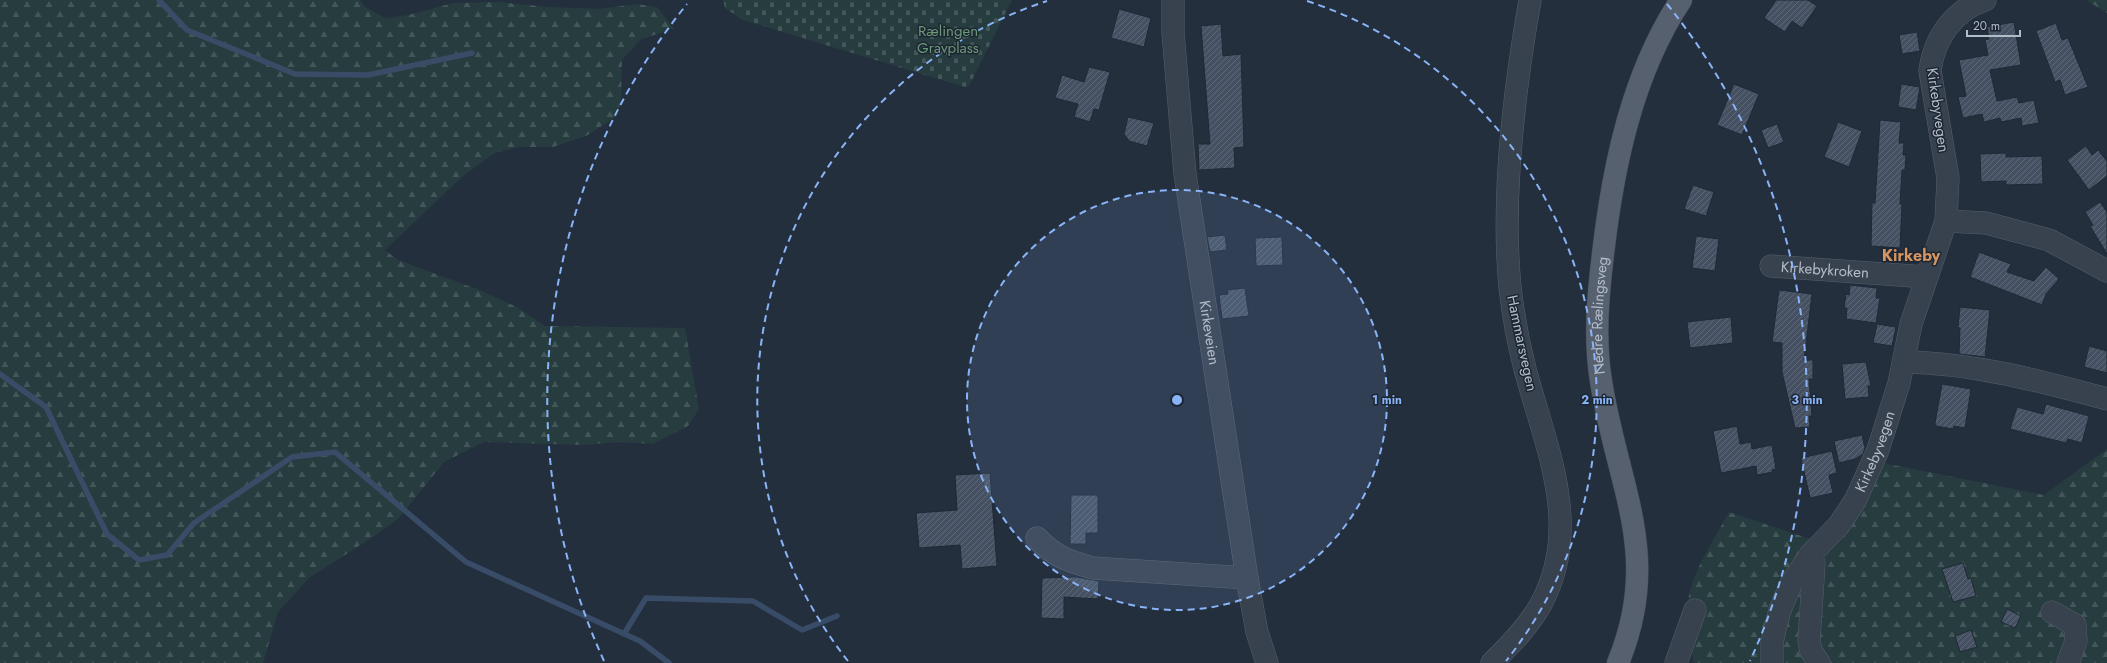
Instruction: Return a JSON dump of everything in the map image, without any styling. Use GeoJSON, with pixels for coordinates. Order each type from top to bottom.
{"type":"FeatureCollection","features":[{"type":"Feature","properties":{"kind":"main road","name":"Nedre Rælingsveg"},"geometry":{"type":"LineString","coordinates":[[1618,663],[1627,639],[1635,607],[1637,545],[1627,491],[1612,434],[1601,380],[1597,328],[1600,272],[1620,151],[1628,122],[1650,58],[1663,30],[1681,0]]}},
{"type":"Feature","properties":{"kind":"street","name":"Kirkeveien"},"geometry":{"type":"LineString","coordinates":[[1173,0],[1173,33],[1185,174],[1247,578],[1257,632],[1267,663]]}},
{"type":"Feature","properties":{"kind":"street","name":"Hammarsvegen"},"geometry":{"type":"LineString","coordinates":[[1492,663],[1521,633],[1541,604],[1553,575],[1560,543],[1560,512],[1558,492],[1518,341],[1508,260],[1510,166],[1513,115],[1530,0]]}},
{"type":"Feature","properties":{"kind":"street","name":"Kirkebyvegen"},"geometry":{"type":"LineString","coordinates":[[1772,663],[1772,643],[1780,610],[1792,582],[1812,554],[1839,525],[1855,501],[1878,450],[1904,362],[1911,324],[1946,221],[1948,178],[1930,71],[1932,58],[1946,28],[1956,17],[1966,8],[1985,0]]}},
{"type":"Feature","properties":{"kind":"street"},"geometry":{"type":"LineString","coordinates":[[1946,221],[1986,223],[2049,240],[2107,271]]}},
{"type":"Feature","properties":{"kind":"street","name":"Kirkebykroken"},"geometry":{"type":"LineString","coordinates":[[1771,266],[1927,277]]}},
{"type":"Feature","properties":{"kind":"street"},"geometry":{"type":"LineString","coordinates":[[1904,362],[1940,363],[1997,373],[2043,382],[2107,399]]}},
{"type":"Feature","properties":{"kind":"street"},"geometry":{"type":"LineString","coordinates":[[1037,538],[1050,552],[1093,568],[1247,578]]}},
{"type":"Feature","properties":{"kind":"street"},"geometry":{"type":"LineString","coordinates":[[1812,554],[1814,564],[1809,641],[1812,651],[1819,663]]}},
{"type":"Feature","properties":{"kind":"street"},"geometry":{"type":"LineString","coordinates":[[1676,663],[1695,610]]}},
{"type":"Feature","properties":{"kind":"street"},"geometry":{"type":"LineString","coordinates":[[2052,612],[2075,625],[2076,641],[2068,663]]}},
{"type":"Feature","properties":{"kind":"green space"},"geometry":{"type":"Polygon","coordinates":[[[0,0],[360,0],[364,6],[385,18],[408,15],[453,3],[499,2],[549,7],[600,9],[637,4],[657,7],[675,30],[671,29],[640,40],[622,60],[621,98],[617,116],[586,136],[553,147],[519,147],[495,153],[463,176],[385,250],[398,260],[482,291],[517,307],[545,326],[685,328],[699,409],[688,426],[653,444],[618,442],[583,445],[484,442],[444,462],[399,518],[373,537],[309,578],[278,612],[263,663],[0,663],[0,0]]]}},
{"type":"Feature","properties":{"kind":"green space","name":"Rælingen Gravplass"},"geometry":{"type":"Polygon","coordinates":[[[723,0],[1012,0],[969,86],[965,87],[743,20],[725,8],[723,0]]]}},
{"type":"Feature","properties":{"kind":"green space"},"geometry":{"type":"Polygon","coordinates":[[[2086,0],[2107,0],[2107,13],[2086,0]]]}},
{"type":"Feature","properties":{"kind":"green space"},"geometry":{"type":"Polygon","coordinates":[[[2107,449],[2107,663],[1695,663],[1689,644],[1687,622],[1690,590],[1701,563],[1729,512],[1816,541],[1878,462],[2044,495],[2107,449]]]}},
{"type":"Feature","properties":{"kind":"building"},"geometry":{"type":"Polygon","coordinates":[[[1776,0],[1808,0],[1817,6],[1802,28],[1792,21],[1785,32],[1764,18],[1776,0]]]}},
{"type":"Feature","properties":{"kind":"building"},"geometry":{"type":"Polygon","coordinates":[[[1119,9],[1151,18],[1144,47],[1111,38],[1119,9]]]}},
{"type":"Feature","properties":{"kind":"building"},"geometry":{"type":"Polygon","coordinates":[[[2014,22],[2021,65],[1990,70],[1997,101],[2017,97],[2019,103],[2034,100],[2039,123],[2022,126],[2021,118],[2001,122],[2000,118],[1984,122],[1982,114],[1963,118],[1958,97],[1966,96],[1959,60],[1988,55],[1985,40],[1989,39],[1987,27],[2014,22]]]}},
{"type":"Feature","properties":{"kind":"building"},"geometry":{"type":"Polygon","coordinates":[[[2056,23],[2062,40],[2068,38],[2088,87],[2065,95],[2060,80],[2055,82],[2036,31],[2056,23]]]}},
{"type":"Feature","properties":{"kind":"building"},"geometry":{"type":"Polygon","coordinates":[[[1221,24],[1223,56],[1241,54],[1244,147],[1234,148],[1235,168],[1199,170],[1198,144],[1210,144],[1201,26],[1221,24]]]}},
{"type":"Feature","properties":{"kind":"building"},"geometry":{"type":"Polygon","coordinates":[[[1917,32],[1920,51],[1902,54],[1899,35],[1917,32]]]}},
{"type":"Feature","properties":{"kind":"building"},"geometry":{"type":"Polygon","coordinates":[[[1089,67],[1110,72],[1099,110],[1094,109],[1090,122],[1074,117],[1078,104],[1055,98],[1062,75],[1084,82],[1089,67]]]}},
{"type":"Feature","properties":{"kind":"building"},"geometry":{"type":"Polygon","coordinates":[[[1734,84],[1759,94],[1742,135],[1717,125],[1734,84]]]}},
{"type":"Feature","properties":{"kind":"building"},"geometry":{"type":"Polygon","coordinates":[[[1901,84],[1920,87],[1916,110],[1898,107],[1901,84]]]}},
{"type":"Feature","properties":{"kind":"building"},"geometry":{"type":"Polygon","coordinates":[[[1128,117],[1154,123],[1147,146],[1129,141],[1124,134],[1128,117]]]}},
{"type":"Feature","properties":{"kind":"building"},"geometry":{"type":"Polygon","coordinates":[[[1880,120],[1901,122],[1899,143],[1904,143],[1903,155],[1906,155],[1905,170],[1902,170],[1900,248],[1871,246],[1872,203],[1875,203],[1880,120]]]}},
{"type":"Feature","properties":{"kind":"building"},"geometry":{"type":"Polygon","coordinates":[[[1838,122],[1862,131],[1849,167],[1824,157],[1838,122]]]}},
{"type":"Feature","properties":{"kind":"building"},"geometry":{"type":"Polygon","coordinates":[[[1777,124],[1784,142],[1768,148],[1761,130],[1777,124]]]}},
{"type":"Feature","properties":{"kind":"building"},"geometry":{"type":"Polygon","coordinates":[[[2086,146],[2092,155],[2098,150],[2107,161],[2107,176],[2089,190],[2067,160],[2086,146]]]}},
{"type":"Feature","properties":{"kind":"building"},"geometry":{"type":"Polygon","coordinates":[[[2006,153],[2006,157],[2042,156],[2043,184],[2006,185],[2006,181],[1981,182],[1980,154],[2006,153]]]}},
{"type":"Feature","properties":{"kind":"building"},"geometry":{"type":"Polygon","coordinates":[[[1693,185],[1714,192],[1706,216],[1684,209],[1693,185]]]}},
{"type":"Feature","properties":{"kind":"building"},"geometry":{"type":"Polygon","coordinates":[[[2100,202],[2107,212],[2107,254],[2090,226],[2093,225],[2085,212],[2100,202]]]}},
{"type":"Feature","properties":{"kind":"building"},"geometry":{"type":"Polygon","coordinates":[[[1225,235],[1227,250],[1210,252],[1207,237],[1225,235]]]}},
{"type":"Feature","properties":{"kind":"building"},"geometry":{"type":"Polygon","coordinates":[[[1696,236],[1719,239],[1715,271],[1692,268],[1696,236]]]}},
{"type":"Feature","properties":{"kind":"building"},"geometry":{"type":"Polygon","coordinates":[[[1282,237],[1283,265],[1256,266],[1255,238],[1282,237]]]}},
{"type":"Feature","properties":{"kind":"building"},"geometry":{"type":"Polygon","coordinates":[[[1979,252],[2011,264],[2007,272],[2034,281],[2046,267],[2059,279],[2046,294],[2042,305],[1970,277],[1979,252]]]}},
{"type":"Feature","properties":{"kind":"building"},"geometry":{"type":"Polygon","coordinates":[[[1850,285],[1877,288],[1876,298],[1880,298],[1876,323],[1846,319],[1847,308],[1844,308],[1846,294],[1849,295],[1850,285]]]}},
{"type":"Feature","properties":{"kind":"building"},"geometry":{"type":"Polygon","coordinates":[[[1245,288],[1249,316],[1222,319],[1219,295],[1228,294],[1227,290],[1245,288]]]}},
{"type":"Feature","properties":{"kind":"building"},"geometry":{"type":"Polygon","coordinates":[[[1779,290],[1812,294],[1804,360],[1813,360],[1813,379],[1809,379],[1812,416],[1809,416],[1810,427],[1795,428],[1782,372],[1782,343],[1772,342],[1779,290]]]}},
{"type":"Feature","properties":{"kind":"building"},"geometry":{"type":"Polygon","coordinates":[[[1960,307],[1990,310],[1985,357],[1959,354],[1960,328],[1958,327],[1960,307]]]}},
{"type":"Feature","properties":{"kind":"building"},"geometry":{"type":"Polygon","coordinates":[[[1731,317],[1733,343],[1690,348],[1687,322],[1731,317]]]}},
{"type":"Feature","properties":{"kind":"building"},"geometry":{"type":"Polygon","coordinates":[[[1877,324],[1896,327],[1892,346],[1873,343],[1877,324]]]}},
{"type":"Feature","properties":{"kind":"building"},"geometry":{"type":"Polygon","coordinates":[[[2089,346],[2107,351],[2107,373],[2084,367],[2089,346]]]}},
{"type":"Feature","properties":{"kind":"building"},"geometry":{"type":"Polygon","coordinates":[[[1866,362],[1871,386],[1868,386],[1869,397],[1845,399],[1842,364],[1866,362]]]}},
{"type":"Feature","properties":{"kind":"building"},"geometry":{"type":"Polygon","coordinates":[[[1942,384],[1971,389],[1965,428],[1954,426],[1953,429],[1936,426],[1935,423],[1942,384]]]}},
{"type":"Feature","properties":{"kind":"building"},"geometry":{"type":"Polygon","coordinates":[[[2046,404],[2089,416],[2082,443],[2068,439],[2066,443],[2010,429],[2017,407],[2043,414],[2046,404]]]}},
{"type":"Feature","properties":{"kind":"building"},"geometry":{"type":"Polygon","coordinates":[[[1737,426],[1740,444],[1751,442],[1752,449],[1772,445],[1776,469],[1772,470],[1773,472],[1757,475],[1756,466],[1721,473],[1713,431],[1737,426]]]}},
{"type":"Feature","properties":{"kind":"building"},"geometry":{"type":"Polygon","coordinates":[[[1862,435],[1865,448],[1863,454],[1855,459],[1839,463],[1834,441],[1862,435]]]}},
{"type":"Feature","properties":{"kind":"building"},"geometry":{"type":"Polygon","coordinates":[[[1832,451],[1837,473],[1829,475],[1833,493],[1810,498],[1801,458],[1832,451]]]}},
{"type":"Feature","properties":{"kind":"building"},"geometry":{"type":"Polygon","coordinates":[[[990,473],[997,566],[962,569],[960,545],[919,548],[916,513],[957,510],[955,475],[990,473]]]}},
{"type":"Feature","properties":{"kind":"building"},"geometry":{"type":"Polygon","coordinates":[[[1071,495],[1098,495],[1098,533],[1086,533],[1086,544],[1070,544],[1071,495]]]}},
{"type":"Feature","properties":{"kind":"building"},"geometry":{"type":"Polygon","coordinates":[[[1963,563],[1968,579],[1971,578],[1976,596],[1953,602],[1942,569],[1963,563]]]}},
{"type":"Feature","properties":{"kind":"building"},"geometry":{"type":"Polygon","coordinates":[[[1076,577],[1099,581],[1098,599],[1064,597],[1064,619],[1041,618],[1042,578],[1076,577]]]}},
{"type":"Feature","properties":{"kind":"building"},"geometry":{"type":"Polygon","coordinates":[[[2007,609],[2021,616],[2015,628],[2001,622],[2007,609]]]}},
{"type":"Feature","properties":{"kind":"building"},"geometry":{"type":"Polygon","coordinates":[[[1971,630],[1977,647],[1960,652],[1955,636],[1971,630]]]}},
{"type":"Feature","properties":{"kind":"waterway"},"geometry":{"type":"LineString","coordinates":[[159,0],[187,30],[295,74],[368,75],[472,53]]}},
{"type":"Feature","properties":{"kind":"waterway"},"geometry":{"type":"LineString","coordinates":[[0,374],[46,407],[107,534],[139,560],[167,555],[194,523],[292,457],[335,452],[466,562],[640,641],[669,663]]}},
{"type":"Feature","properties":{"kind":"waterway"},"geometry":{"type":"LineString","coordinates":[[624,634],[646,598],[753,601],[802,630],[837,616]]}},
{"type":"Feature","properties":{"kind":"district","name":"Kirkeby"},"geometry":{"type":"Point","coordinates":[1911,255]}}]}
